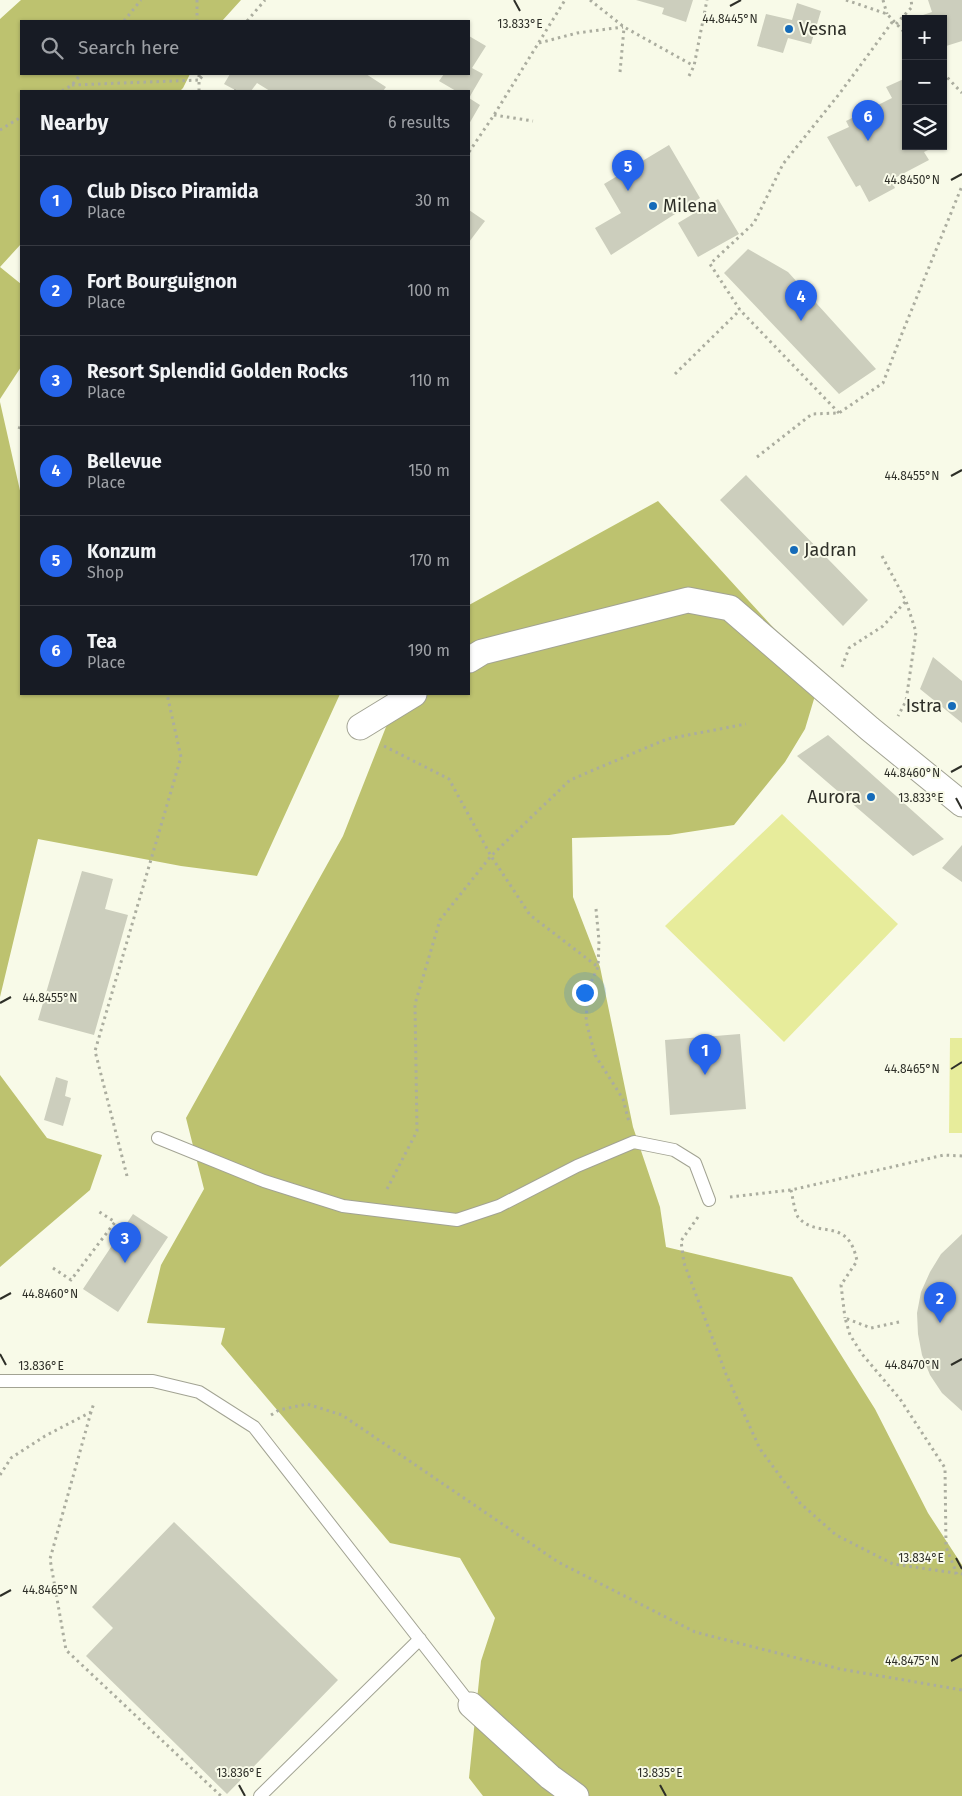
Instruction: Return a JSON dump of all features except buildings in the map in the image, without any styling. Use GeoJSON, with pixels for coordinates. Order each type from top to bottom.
{"type":"FeatureCollection","features":[{"type":"Feature","properties":{"kind":"street"},"geometry":{"type":"LineString","coordinates":[[470,659],[482,652],[688,600],[730,608],[870,730],[962,804]]}},
{"type":"Feature","properties":{"kind":"street"},"geometry":{"type":"LineString","coordinates":[[360,727],[412,695]]}},
{"type":"Feature","properties":{"kind":"street"},"geometry":{"type":"LineString","coordinates":[[471,1705],[550,1777],[576,1796]]}},
{"type":"Feature","properties":{"kind":"lane"},"geometry":{"type":"LineString","coordinates":[[158,1138],[264,1181],[343,1206],[457,1220],[499,1206],[577,1166],[634,1142],[674,1150],[694,1163],[709,1200]]}},
{"type":"Feature","properties":{"kind":"lane"},"geometry":{"type":"LineString","coordinates":[[0,1381],[153,1381],[199,1392],[254,1427],[471,1705]]}},
{"type":"Feature","properties":{"kind":"lane"},"geometry":{"type":"LineString","coordinates":[[260,1796],[420,1639]]}},
{"type":"Feature","properties":{"kind":"path"},"geometry":{"type":"LineString","coordinates":[[125,20],[141,0]]}},
{"type":"Feature","properties":{"kind":"path"},"geometry":{"type":"LineString","coordinates":[[197,0],[197,20]]}},
{"type":"Feature","properties":{"kind":"path"},"geometry":{"type":"LineString","coordinates":[[248,20],[265,0]]}},
{"type":"Feature","properties":{"kind":"path"},"geometry":{"type":"LineString","coordinates":[[470,151],[565,0]]}},
{"type":"Feature","properties":{"kind":"path"},"geometry":{"type":"LineString","coordinates":[[590,0],[624,27],[694,66]]}},
{"type":"Feature","properties":{"kind":"path"},"geometry":{"type":"LineString","coordinates":[[689,76],[694,66],[707,0]]}},
{"type":"Feature","properties":{"kind":"path"},"geometry":{"type":"LineString","coordinates":[[846,0],[888,14]]}},
{"type":"Feature","properties":{"kind":"path"},"geometry":{"type":"LineString","coordinates":[[883,0],[888,14],[902,30]]}},
{"type":"Feature","properties":{"kind":"path"},"geometry":{"type":"LineString","coordinates":[[839,413],[740,310],[710,264],[754,222],[783,164],[895,22],[912,7],[911,0]]}},
{"type":"Feature","properties":{"kind":"path"},"geometry":{"type":"LineString","coordinates":[[539,43],[577,33],[624,27]]}},
{"type":"Feature","properties":{"kind":"path"},"geometry":{"type":"LineString","coordinates":[[620,72],[624,27]]}},
{"type":"Feature","properties":{"kind":"path"},"geometry":{"type":"LineString","coordinates":[[64,90],[72,85],[80,75]]}},
{"type":"Feature","properties":{"kind":"path"},"geometry":{"type":"LineString","coordinates":[[199,75],[199,90]]}},
{"type":"Feature","properties":{"kind":"path"},"geometry":{"type":"LineString","coordinates":[[72,85],[199,80],[203,75]]}},
{"type":"Feature","properties":{"kind":"path"},"geometry":{"type":"LineString","coordinates":[[947,77],[962,93]]}},
{"type":"Feature","properties":{"kind":"path"},"geometry":{"type":"LineString","coordinates":[[494,115],[533,121]]}},
{"type":"Feature","properties":{"kind":"path"},"geometry":{"type":"LineString","coordinates":[[0,130],[20,118]]}},
{"type":"Feature","properties":{"kind":"path"},"geometry":{"type":"LineString","coordinates":[[757,457],[812,414],[839,413],[883,383],[900,336],[962,186]]}},
{"type":"Feature","properties":{"kind":"path"},"geometry":{"type":"LineString","coordinates":[[675,374],[740,310]]}},
{"type":"Feature","properties":{"kind":"path"},"geometry":{"type":"LineString","coordinates":[[882,556],[906,601],[916,632],[906,701],[898,716]]}},
{"type":"Feature","properties":{"kind":"path"},"geometry":{"type":"LineString","coordinates":[[846,658],[849,648],[883,626],[906,601]]}},
{"type":"Feature","properties":{"kind":"path"},"geometry":{"type":"LineString","coordinates":[[127,1176],[95,1051],[181,757],[167,695]]}},
{"type":"Feature","properties":{"kind":"path"},"geometry":{"type":"LineString","coordinates":[[386,1191],[417,1131],[415,1004],[440,920],[491,856],[570,780],[667,739],[746,724]]}},
{"type":"Feature","properties":{"kind":"path"},"geometry":{"type":"LineString","coordinates":[[382,745],[449,779],[491,856],[530,915],[598,967]]}},
{"type":"Feature","properties":{"kind":"path"},"geometry":{"type":"LineString","coordinates":[[596,909],[599,941],[598,967],[588,989],[586,1022],[595,1055],[623,1099],[634,1142]]}},
{"type":"Feature","properties":{"kind":"path"},"geometry":{"type":"LineString","coordinates":[[962,1156],[944,1155],[791,1190],[709,1200],[681,1241],[684,1263],[726,1374],[760,1449],[800,1503],[836,1535],[893,1564],[962,1574]]}},
{"type":"Feature","properties":{"kind":"path"},"geometry":{"type":"LineString","coordinates":[[791,1190],[797,1215],[807,1224],[842,1233],[855,1249],[857,1261],[841,1285],[845,1318],[850,1335],[862,1354],[900,1399],[945,1468],[946,1547],[957,1574]]}},
{"type":"Feature","properties":{"kind":"path"},"geometry":{"type":"LineString","coordinates":[[53,1268],[71,1280],[114,1222],[98,1211]]}},
{"type":"Feature","properties":{"kind":"path"},"geometry":{"type":"LineString","coordinates":[[845,1318],[871,1328],[898,1322]]}},
{"type":"Feature","properties":{"kind":"path"},"geometry":{"type":"LineString","coordinates":[[101,1381],[50,1559],[66,1650],[221,1796]]}},
{"type":"Feature","properties":{"kind":"path"},"geometry":{"type":"LineString","coordinates":[[254,1427],[279,1410],[307,1404],[342,1415],[558,1562],[695,1632],[840,1669],[962,1690]]}},
{"type":"Feature","properties":{"kind":"path"},"geometry":{"type":"LineString","coordinates":[[0,1475],[11,1458],[45,1436],[91,1412]]}},
{"type":"Feature","properties":{"kind":"green space"},"geometry":{"type":"Polygon","coordinates":[[[21,0],[241,0],[223,20],[20,20],[20,75],[190,75],[181,90],[20,90],[20,245],[0,267],[0,19],[21,0]]]}},
{"type":"Feature","properties":{"kind":"green space"},"geometry":{"type":"Polygon","coordinates":[[[0,267],[20,283],[20,369],[0,399],[0,267]]]}},
{"type":"Feature","properties":{"kind":"green space"},"geometry":{"type":"Polygon","coordinates":[[[0,402],[20,491],[20,695],[340,695],[257,876],[181,866],[38,839],[0,997],[0,402]]]}},
{"type":"Feature","properties":{"kind":"green space"},"geometry":{"type":"Polygon","coordinates":[[[658,501],[820,679],[805,729],[785,762],[734,825],[669,835],[572,838],[573,897],[600,967],[633,1127],[660,1207],[666,1247],[792,1277],[875,1409],[928,1513],[962,1565],[962,1796],[483,1796],[469,1778],[481,1661],[495,1618],[460,1558],[390,1543],[221,1344],[225,1328],[147,1323],[161,1265],[204,1189],[186,1118],[343,836],[399,695],[470,695],[470,604],[658,501]]]}},
{"type":"Feature","properties":{"kind":"green space"},"geometry":{"type":"Polygon","coordinates":[[[782,814],[898,924],[784,1042],[665,926],[782,814]]]}},
{"type":"Feature","properties":{"kind":"green space"},"geometry":{"type":"Polygon","coordinates":[[[950,1038],[962,1038],[962,1133],[949,1133],[950,1038]]]}},
{"type":"Feature","properties":{"kind":"green space"},"geometry":{"type":"Polygon","coordinates":[[[0,1075],[47,1138],[102,1155],[90,1190],[0,1267],[0,1075]]]}},
{"type":"Feature","properties":{"kind":"place","name":"Vesna"},"geometry":{"type":"Point","coordinates":[789,29]}},
{"type":"Feature","properties":{"kind":"place","name":"Tea"},"geometry":{"type":"Point","coordinates":[868,141]}},
{"type":"Feature","properties":{"kind":"place","name":"Konzum"},"geometry":{"type":"Point","coordinates":[628,191]}},
{"type":"Feature","properties":{"kind":"place","name":"Milena"},"geometry":{"type":"Point","coordinates":[653,206]}},
{"type":"Feature","properties":{"kind":"place","name":"Bellevue"},"geometry":{"type":"Point","coordinates":[801,321]}},
{"type":"Feature","properties":{"kind":"place","name":"Jadran"},"geometry":{"type":"Point","coordinates":[794,550]}},
{"type":"Feature","properties":{"kind":"place","name":"Istra"},"geometry":{"type":"Point","coordinates":[952,706]}},
{"type":"Feature","properties":{"kind":"place","name":"Aurora"},"geometry":{"type":"Point","coordinates":[871,797]}},
{"type":"Feature","properties":{"kind":"place","name":"Club Disco Piramida"},"geometry":{"type":"Point","coordinates":[705,1075]}},
{"type":"Feature","properties":{"kind":"place","name":"Resort Splendid Golden Rocks"},"geometry":{"type":"Point","coordinates":[125,1263]}},
{"type":"Feature","properties":{"kind":"place","name":"Fort Bourguignon"},"geometry":{"type":"Point","coordinates":[940,1323]}}]}
